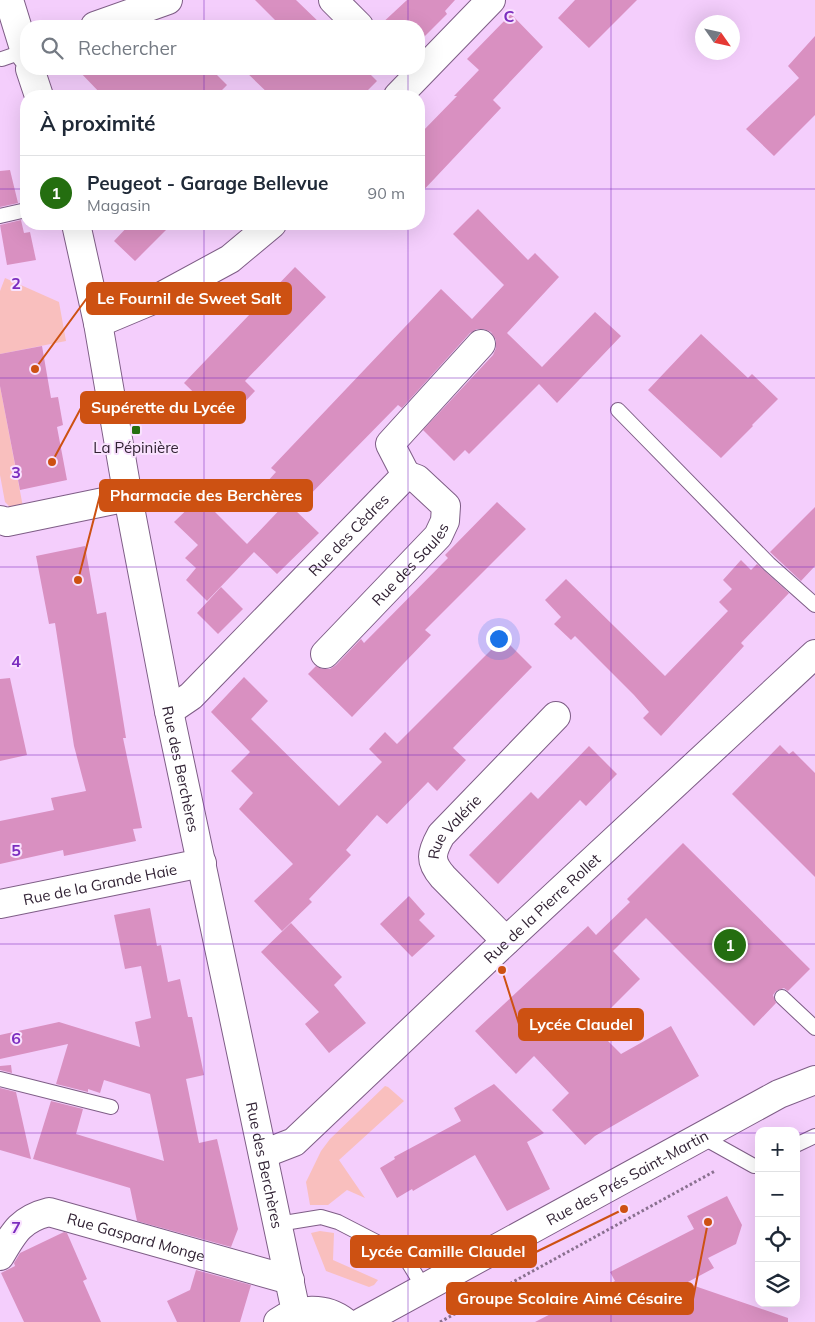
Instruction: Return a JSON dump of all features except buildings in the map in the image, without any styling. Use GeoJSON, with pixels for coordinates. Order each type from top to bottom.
{"type":"FeatureCollection","features":[{"type":"Feature","properties":{"kind":"street"},"geometry":{"type":"LineString","coordinates":[[10,0],[20,48]]}},
{"type":"Feature","properties":{"kind":"street"},"geometry":{"type":"LineString","coordinates":[[112,20],[168,0]]}},
{"type":"Feature","properties":{"kind":"street"},"geometry":{"type":"LineString","coordinates":[[333,0],[353,20]]}},
{"type":"Feature","properties":{"kind":"street"},"geometry":{"type":"LineString","coordinates":[[425,63],[491,0]]}},
{"type":"Feature","properties":{"kind":"street"},"geometry":{"type":"LineString","coordinates":[[30,75],[36,90]]}},
{"type":"Feature","properties":{"kind":"street","name":"Rue des Berchères"},"geometry":{"type":"LineString","coordinates":[[77,230],[98,322],[128,497],[170,711],[290,1280],[287,1317]]}},
{"type":"Feature","properties":{"kind":"street"},"geometry":{"type":"LineString","coordinates":[[98,322],[160,297],[230,259],[265,230]]}},
{"type":"Feature","properties":{"kind":"street"},"geometry":{"type":"LineString","coordinates":[[406,475],[390,444],[480,344]]}},
{"type":"Feature","properties":{"kind":"street","name":"Rue des Saules"},"geometry":{"type":"LineString","coordinates":[[325,654],[438,536],[445,521],[446,506],[417,479],[406,475]]}},
{"type":"Feature","properties":{"kind":"street","name":"Rue des Cèdres"},"geometry":{"type":"LineString","coordinates":[[170,711],[191,696],[406,475]]}},
{"type":"Feature","properties":{"kind":"street"},"geometry":{"type":"LineString","coordinates":[[0,520],[6,522],[128,497]]}},
{"type":"Feature","properties":{"kind":"street","name":"Rue de la Pierre Rollet"},"geometry":{"type":"LineString","coordinates":[[263,1154],[294,1142],[506,941],[815,654]]}},
{"type":"Feature","properties":{"kind":"street","name":"Rue Valérie"},"geometry":{"type":"LineString","coordinates":[[506,941],[435,868],[432,857],[435,845],[441,834],[556,716]]}},
{"type":"Feature","properties":{"kind":"street","name":"Rue de la Grande Haie"},"geometry":{"type":"LineString","coordinates":[[0,904],[202,863]]}},
{"type":"Feature","properties":{"kind":"street","name":"Rue des Prés Saint-Martin"},"geometry":{"type":"LineString","coordinates":[[362,1322],[779,1094],[815,1080]]}},
{"type":"Feature","properties":{"kind":"street","name":"Rue Gaspard Monge"},"geometry":{"type":"LineString","coordinates":[[0,1256],[18,1228],[34,1216],[49,1212],[290,1280]]}},
{"type":"Feature","properties":{"kind":"street"},"geometry":{"type":"LineString","coordinates":[[287,1317],[311,1310],[326,1312],[345,1322]]}},
{"type":"Feature","properties":{"kind":"lane"},"geometry":{"type":"LineString","coordinates":[[0,216],[20,211]]}},
{"type":"Feature","properties":{"kind":"lane"},"geometry":{"type":"LineString","coordinates":[[618,410],[769,564],[815,606]]}},
{"type":"Feature","properties":{"kind":"lane"},"geometry":{"type":"LineString","coordinates":[[782,997],[815,1028]]}},
{"type":"Feature","properties":{"kind":"lane"},"geometry":{"type":"LineString","coordinates":[[0,1079],[111,1107]]}},
{"type":"Feature","properties":{"kind":"lane"},"geometry":{"type":"LineString","coordinates":[[800,1143],[815,1136]]}},
{"type":"Feature","properties":{"kind":"lane"},"geometry":{"type":"LineString","coordinates":[[702,1137],[755,1166]]}},
{"type":"Feature","properties":{"kind":"lane"},"geometry":{"type":"LineString","coordinates":[[278,1224],[321,1218],[338,1222],[400,1254],[408,1262],[424,1288]]}},
{"type":"Feature","properties":{"kind":"path"},"geometry":{"type":"LineString","coordinates":[[440,1322],[738,1158]]}},
{"type":"Feature","properties":{"kind":"shaded area"},"geometry":{"type":"Polygon","coordinates":[[[5,278],[59,302],[66,341],[0,354],[0,291],[5,278]]]}},
{"type":"Feature","properties":{"kind":"shaded area"},"geometry":{"type":"Polygon","coordinates":[[[0,386],[23,507],[11,508],[5,502],[0,475],[0,386]]]}},
{"type":"Feature","properties":{"kind":"shaded area"},"geometry":{"type":"Polygon","coordinates":[[[385,1086],[404,1101],[339,1160],[365,1198],[347,1190],[328,1205],[310,1205],[306,1182],[321,1151],[330,1139],[385,1086]]]}},
{"type":"Feature","properties":{"kind":"shaded area"},"geometry":{"type":"Polygon","coordinates":[[[320,1231],[334,1233],[333,1260],[378,1280],[374,1285],[369,1287],[326,1271],[311,1233],[320,1231]]]}},
{"type":"Feature","properties":{"kind":"place","name":"Le Fournil de Sweet Salt"},"geometry":{"type":"Point","coordinates":[35,369]}},
{"type":"Feature","properties":{"kind":"place","name":"La Pépinière"},"geometry":{"type":"Point","coordinates":[136,430]}},
{"type":"Feature","properties":{"kind":"place","name":"Supérette du Lycée"},"geometry":{"type":"Point","coordinates":[52,462]}},
{"type":"Feature","properties":{"kind":"place","name":"Pharmacie des Berchères"},"geometry":{"type":"Point","coordinates":[78,580]}},
{"type":"Feature","properties":{"kind":"place","name":"Peugeot - Garage Bellevue"},"geometry":{"type":"Point","coordinates":[730,945]}},
{"type":"Feature","properties":{"kind":"place","name":"Lycée Claudel"},"geometry":{"type":"Point","coordinates":[502,970]}},
{"type":"Feature","properties":{"kind":"place","name":"Lycée Camille Claudel"},"geometry":{"type":"Point","coordinates":[624,1209]}},
{"type":"Feature","properties":{"kind":"place","name":"Groupe Scolaire Aimé Césaire"},"geometry":{"type":"Point","coordinates":[708,1222]}}]}
